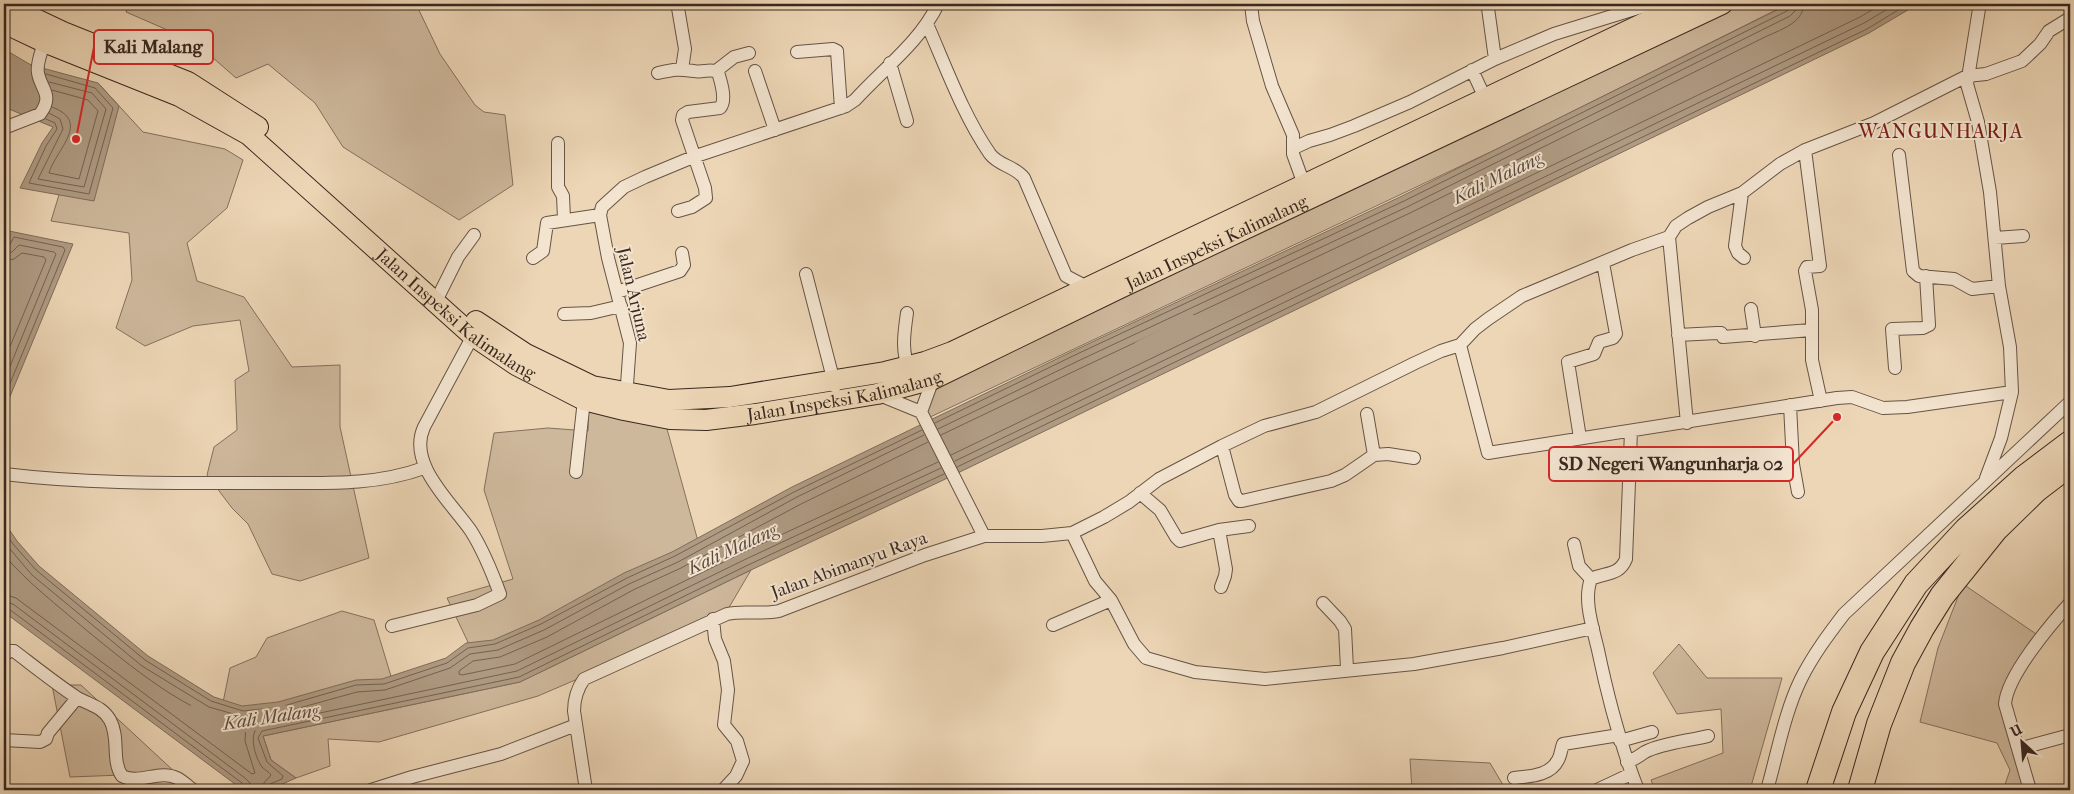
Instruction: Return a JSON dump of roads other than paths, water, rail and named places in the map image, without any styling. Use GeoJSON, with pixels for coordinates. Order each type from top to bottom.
{"type":"FeatureCollection","features":[{"type":"Feature","properties":{"kind":"highway"},"geometry":{"type":"LineString","coordinates":[[1818,790],[1844,712],[1872,652],[1916,584],[1966,530],[2025,477],[2070,443]]}},
{"type":"Feature","properties":{"kind":"highway"},"geometry":{"type":"LineString","coordinates":[[1860,790],[1879,724],[1903,663],[1942,596],[1995,530],[2036,490],[2070,464]]}},
{"type":"Feature","properties":{"kind":"main road","name":"Jalan Inspeksi Kalimalang"},"geometry":{"type":"LineString","coordinates":[[4,4],[54,40]]}},
{"type":"Feature","properties":{"kind":"main road","name":"Jalan Inspeksi Kalimalang"},"geometry":{"type":"LineString","coordinates":[[1307,191],[1485,98],[1684,4]]}},
{"type":"Feature","properties":{"kind":"main road","name":"Jalan Inspeksi Kalimalang"},"geometry":{"type":"LineString","coordinates":[[476,330],[625,402],[670,419],[706,420],[732,417],[877,394],[919,377],[1307,191],[1722,4]]}},
{"type":"Feature","properties":{"kind":"main road","name":"Jalan Inspeksi Kalimalang"},"geometry":{"type":"LineString","coordinates":[[4,23],[147,73],[249,135],[516,365],[584,400],[625,402],[730,397],[834,381],[919,377],[952,352],[1087,287],[1117,281]]}},
{"type":"Feature","properties":{"kind":"main road"},"geometry":{"type":"LineString","coordinates":[[730,397],[732,417]]}},
{"type":"Feature","properties":{"kind":"street"},"geometry":{"type":"LineString","coordinates":[[533,258],[542,251],[546,225],[551,221],[600,215],[602,207],[607,200],[624,187],[693,157],[842,108],[855,100],[918,36],[938,4]]}},
{"type":"Feature","properties":{"kind":"street"},"geometry":{"type":"LineString","coordinates":[[1251,4],[1260,48],[1278,103],[1293,135],[1295,160],[1307,191]]}},
{"type":"Feature","properties":{"kind":"street"},"geometry":{"type":"LineString","coordinates":[[1294,148],[1354,126],[1410,102],[1495,58],[1554,34],[1590,24],[1630,7],[1651,4]]}},
{"type":"Feature","properties":{"kind":"street"},"geometry":{"type":"LineString","coordinates":[[1980,5],[1967,76],[1983,151],[1996,238],[1999,286],[2010,347],[2012,392],[2001,438],[1986,480]]}},
{"type":"Feature","properties":{"kind":"street"},"geometry":{"type":"LineString","coordinates":[[678,8],[684,49],[682,69]]}},
{"type":"Feature","properties":{"kind":"street"},"geometry":{"type":"LineString","coordinates":[[1488,8],[1495,58]]}},
{"type":"Feature","properties":{"kind":"street"},"geometry":{"type":"LineString","coordinates":[[1687,423],[1669,237],[1676,226],[1708,207],[1742,193],[1780,164],[1805,150],[1874,123],[1967,76],[1986,74],[2022,61],[2040,44],[2049,31],[2070,18]]}},
{"type":"Feature","properties":{"kind":"street"},"geometry":{"type":"LineString","coordinates":[[927,24],[967,110],[990,154],[999,162],[1020,172],[1066,276],[1087,287]]}},
{"type":"Feature","properties":{"kind":"street"},"geometry":{"type":"LineString","coordinates":[[1590,24],[1598,44]]}},
{"type":"Feature","properties":{"kind":"street"},"geometry":{"type":"LineString","coordinates":[[6,127],[40,114],[47,95],[38,72],[54,40]]}},
{"type":"Feature","properties":{"kind":"street"},"geometry":{"type":"LineString","coordinates":[[797,52],[833,49],[837,51],[842,108]]}},
{"type":"Feature","properties":{"kind":"street"},"geometry":{"type":"LineString","coordinates":[[658,73],[682,69],[694,72],[716,71],[734,57],[749,53]]}},
{"type":"Feature","properties":{"kind":"street"},"geometry":{"type":"LineString","coordinates":[[890,63],[907,121]]}},
{"type":"Feature","properties":{"kind":"street"},"geometry":{"type":"LineString","coordinates":[[1472,70],[1485,98]]}},
{"type":"Feature","properties":{"kind":"street"},"geometry":{"type":"LineString","coordinates":[[678,211],[692,207],[706,198],[705,188],[682,120],[683,115],[688,112],[717,110],[722,106],[720,82],[716,71]]}},
{"type":"Feature","properties":{"kind":"street"},"geometry":{"type":"LineString","coordinates":[[755,72],[774,130]]}},
{"type":"Feature","properties":{"kind":"street"},"geometry":{"type":"LineString","coordinates":[[558,143],[558,187],[563,196],[564,219]]}},
{"type":"Feature","properties":{"kind":"street"},"geometry":{"type":"LineString","coordinates":[[1805,150],[1820,266],[1805,268],[1812,310],[1812,360],[1821,400]]}},
{"type":"Feature","properties":{"kind":"street"},"geometry":{"type":"LineString","coordinates":[[1898,155],[1913,270],[1919,276],[1954,279],[1972,289],[1999,286]]}},
{"type":"Feature","properties":{"kind":"street"},"geometry":{"type":"LineString","coordinates":[[1742,193],[1735,246],[1738,253],[1744,258]]}},
{"type":"Feature","properties":{"kind":"street","name":"Jalan Arjuna"},"geometry":{"type":"LineString","coordinates":[[600,215],[608,258],[630,343],[625,402]]}},
{"type":"Feature","properties":{"kind":"street"},"geometry":{"type":"LineString","coordinates":[[438,297],[458,257],[474,235]]}},
{"type":"Feature","properties":{"kind":"street"},"geometry":{"type":"LineString","coordinates":[[1996,238],[2023,236]]}},
{"type":"Feature","properties":{"kind":"street"},"geometry":{"type":"LineString","coordinates":[[1669,237],[1561,279],[1508,304],[1475,329],[1460,346],[1488,453],[1687,423],[1821,400],[1852,397],[1883,408],[2012,392]]}},
{"type":"Feature","properties":{"kind":"street"},"geometry":{"type":"LineString","coordinates":[[618,292],[680,271],[684,265],[682,253]]}},
{"type":"Feature","properties":{"kind":"street"},"geometry":{"type":"LineString","coordinates":[[1580,438],[1568,362],[1594,354],[1599,342],[1613,338],[1616,334],[1603,263]]}},
{"type":"Feature","properties":{"kind":"street"},"geometry":{"type":"LineString","coordinates":[[806,274],[839,401]]}},
{"type":"Feature","properties":{"kind":"street"},"geometry":{"type":"LineString","coordinates":[[1895,368],[1892,329],[1923,328],[1929,325],[1926,276]]}},
{"type":"Feature","properties":{"kind":"street"},"geometry":{"type":"LineString","coordinates":[[564,314],[591,313],[621,306]]}},
{"type":"Feature","properties":{"kind":"street"},"geometry":{"type":"LineString","coordinates":[[1751,309],[1755,336]]}},
{"type":"Feature","properties":{"kind":"street"},"geometry":{"type":"LineString","coordinates":[[907,313],[903,340],[905,356],[919,377],[924,416],[984,536]]}},
{"type":"Feature","properties":{"kind":"street"},"geometry":{"type":"LineString","coordinates":[[392,626],[477,605],[500,594],[492,571],[471,532],[424,468],[420,449],[420,435],[476,330]]}},
{"type":"Feature","properties":{"kind":"street"},"geometry":{"type":"LineString","coordinates":[[1678,335],[1717,333],[1723,337],[1755,336],[1811,330]]}},
{"type":"Feature","properties":{"kind":"street","name":"Jalan Abimanyu Raya"},"geometry":{"type":"LineString","coordinates":[[586,790],[574,699],[584,679],[713,619],[737,611],[764,614],[779,611],[925,555],[984,536],[1042,536],[1072,533],[1104,518],[1159,479],[1222,446],[1264,426],[1316,412],[1441,351],[1460,346]]}},
{"type":"Feature","properties":{"kind":"street"},"geometry":{"type":"LineString","coordinates":[[877,394],[924,416]]}},
{"type":"Feature","properties":{"kind":"street"},"geometry":{"type":"LineString","coordinates":[[576,472],[584,400]]}},
{"type":"Feature","properties":{"kind":"street"},"geometry":{"type":"LineString","coordinates":[[1767,790],[1800,681],[1821,644],[1844,614],[2070,402]]}},
{"type":"Feature","properties":{"kind":"street"},"geometry":{"type":"LineString","coordinates":[[1790,405],[1793,464],[1798,492]]}},
{"type":"Feature","properties":{"kind":"street"},"geometry":{"type":"LineString","coordinates":[[1368,414],[1374,455]]}},
{"type":"Feature","properties":{"kind":"street"},"geometry":{"type":"LineString","coordinates":[[1591,578],[1617,572],[1622,568],[1626,559],[1631,431]]}},
{"type":"Feature","properties":{"kind":"street"},"geometry":{"type":"LineString","coordinates":[[2001,438],[2020,448]]}},
{"type":"Feature","properties":{"kind":"street"},"geometry":{"type":"LineString","coordinates":[[1222,446],[1235,495],[1239,501],[1330,481],[1344,475],[1374,455],[1388,454],[1414,458]]}},
{"type":"Feature","properties":{"kind":"street"},"geometry":{"type":"LineString","coordinates":[[4,474],[39,478],[144,483],[344,484],[390,479],[424,468]]}},
{"type":"Feature","properties":{"kind":"street"},"geometry":{"type":"LineString","coordinates":[[1140,493],[1160,510],[1180,541],[1219,530],[1250,526]]}},
{"type":"Feature","properties":{"kind":"street"},"geometry":{"type":"LineString","coordinates":[[1219,530],[1226,569],[1221,587]]}},
{"type":"Feature","properties":{"kind":"street"},"geometry":{"type":"LineString","coordinates":[[1072,533],[1095,581],[1111,600],[1134,644],[1146,658],[1195,672],[1265,679],[1347,669],[1414,664],[1593,628]]}},
{"type":"Feature","properties":{"kind":"street"},"geometry":{"type":"LineString","coordinates":[[1574,544],[1579,566],[1591,578]]}},
{"type":"Feature","properties":{"kind":"street"},"geometry":{"type":"LineString","coordinates":[[1591,578],[1587,589],[1593,628],[1613,719],[1638,790]]}},
{"type":"Feature","properties":{"kind":"street"},"geometry":{"type":"LineString","coordinates":[[1053,625],[1111,600]]}},
{"type":"Feature","properties":{"kind":"street"},"geometry":{"type":"LineString","coordinates":[[1323,603],[1340,620],[1345,629],[1347,669]]}},
{"type":"Feature","properties":{"kind":"street"},"geometry":{"type":"LineString","coordinates":[[2030,790],[2005,704],[2006,694],[2026,658],[2070,603]]}},
{"type":"Feature","properties":{"kind":"street"},"geometry":{"type":"LineString","coordinates":[[713,619],[715,639],[724,661],[728,690],[724,725],[737,741],[743,761],[736,776],[723,790]]}},
{"type":"Feature","properties":{"kind":"street"},"geometry":{"type":"LineString","coordinates":[[4,655],[10,651],[14,652],[77,698],[98,706],[110,721],[116,745],[116,764],[122,776],[133,780],[168,775],[178,778],[193,790]]}},
{"type":"Feature","properties":{"kind":"street"},"geometry":{"type":"LineString","coordinates":[[4,740],[40,742],[46,739],[48,733],[77,698]]}},
{"type":"Feature","properties":{"kind":"street"},"geometry":{"type":"LineString","coordinates":[[371,790],[412,777],[501,754],[576,725]]}},
{"type":"Feature","properties":{"kind":"street"},"geometry":{"type":"LineString","coordinates":[[1514,778],[1537,775],[1550,770],[1558,760],[1563,744],[1619,738],[1652,732]]}},
{"type":"Feature","properties":{"kind":"street"},"geometry":{"type":"LineString","coordinates":[[2018,749],[2070,735]]}},
{"type":"Feature","properties":{"kind":"street"},"geometry":{"type":"LineString","coordinates":[[1597,790],[1629,768],[1645,752],[1708,736]]}},
{"type":"Feature","properties":{"kind":"water"},"geometry":{"type":"Polygon","coordinates":[[[1789,4],[1918,4],[1869,33],[520,682],[263,736],[271,760],[296,778],[269,790],[240,790],[239,787],[4,612],[4,522],[17,541],[39,566],[148,656],[214,697],[242,706],[278,702],[356,680],[382,679],[446,658],[466,643],[493,640],[539,620],[624,573],[672,552],[792,487],[1073,351],[1402,196],[1789,4]]]}},
{"type":"Feature","properties":{"kind":"water"},"geometry":{"type":"Polygon","coordinates":[[[4,49],[31,65],[98,83],[119,106],[94,201],[20,188],[42,143],[53,127],[4,107],[4,49]]]}},
{"type":"Feature","properties":{"kind":"water"},"geometry":{"type":"Polygon","coordinates":[[[9,231],[73,244],[4,411],[4,250],[9,231]]]}},
{"type":"Feature","properties":{"kind":"waterway","name":"Kali Malang"},"geometry":{"type":"LineString","coordinates":[[1142,350],[1193,325]]}},
{"type":"Feature","properties":{"kind":"waterway","name":"Kali Malang"},"geometry":{"type":"LineString","coordinates":[[953,442],[1021,409]]}},
{"type":"Feature","properties":{"kind":"waterway","name":"Kali Malang"},"geometry":{"type":"LineString","coordinates":[[887,474],[919,459]]}},
{"type":"Feature","properties":{"kind":"waterway","name":"Kali Malang"},"geometry":{"type":"LineString","coordinates":[[196,714],[218,727],[284,715]]}},
{"type":"Feature","properties":{"kind":"place","name":"Kali Malang"},"geometry":{"type":"Point","coordinates":[76,139]}},
{"type":"Feature","properties":{"kind":"place","name":"SD Negeri Wangunharja 02"},"geometry":{"type":"Point","coordinates":[1837,417]}},
{"type":"Feature","properties":{"kind":"district","name":"WANGUNHARJA"},"geometry":{"type":"Point","coordinates":[1941,131]}}]}
